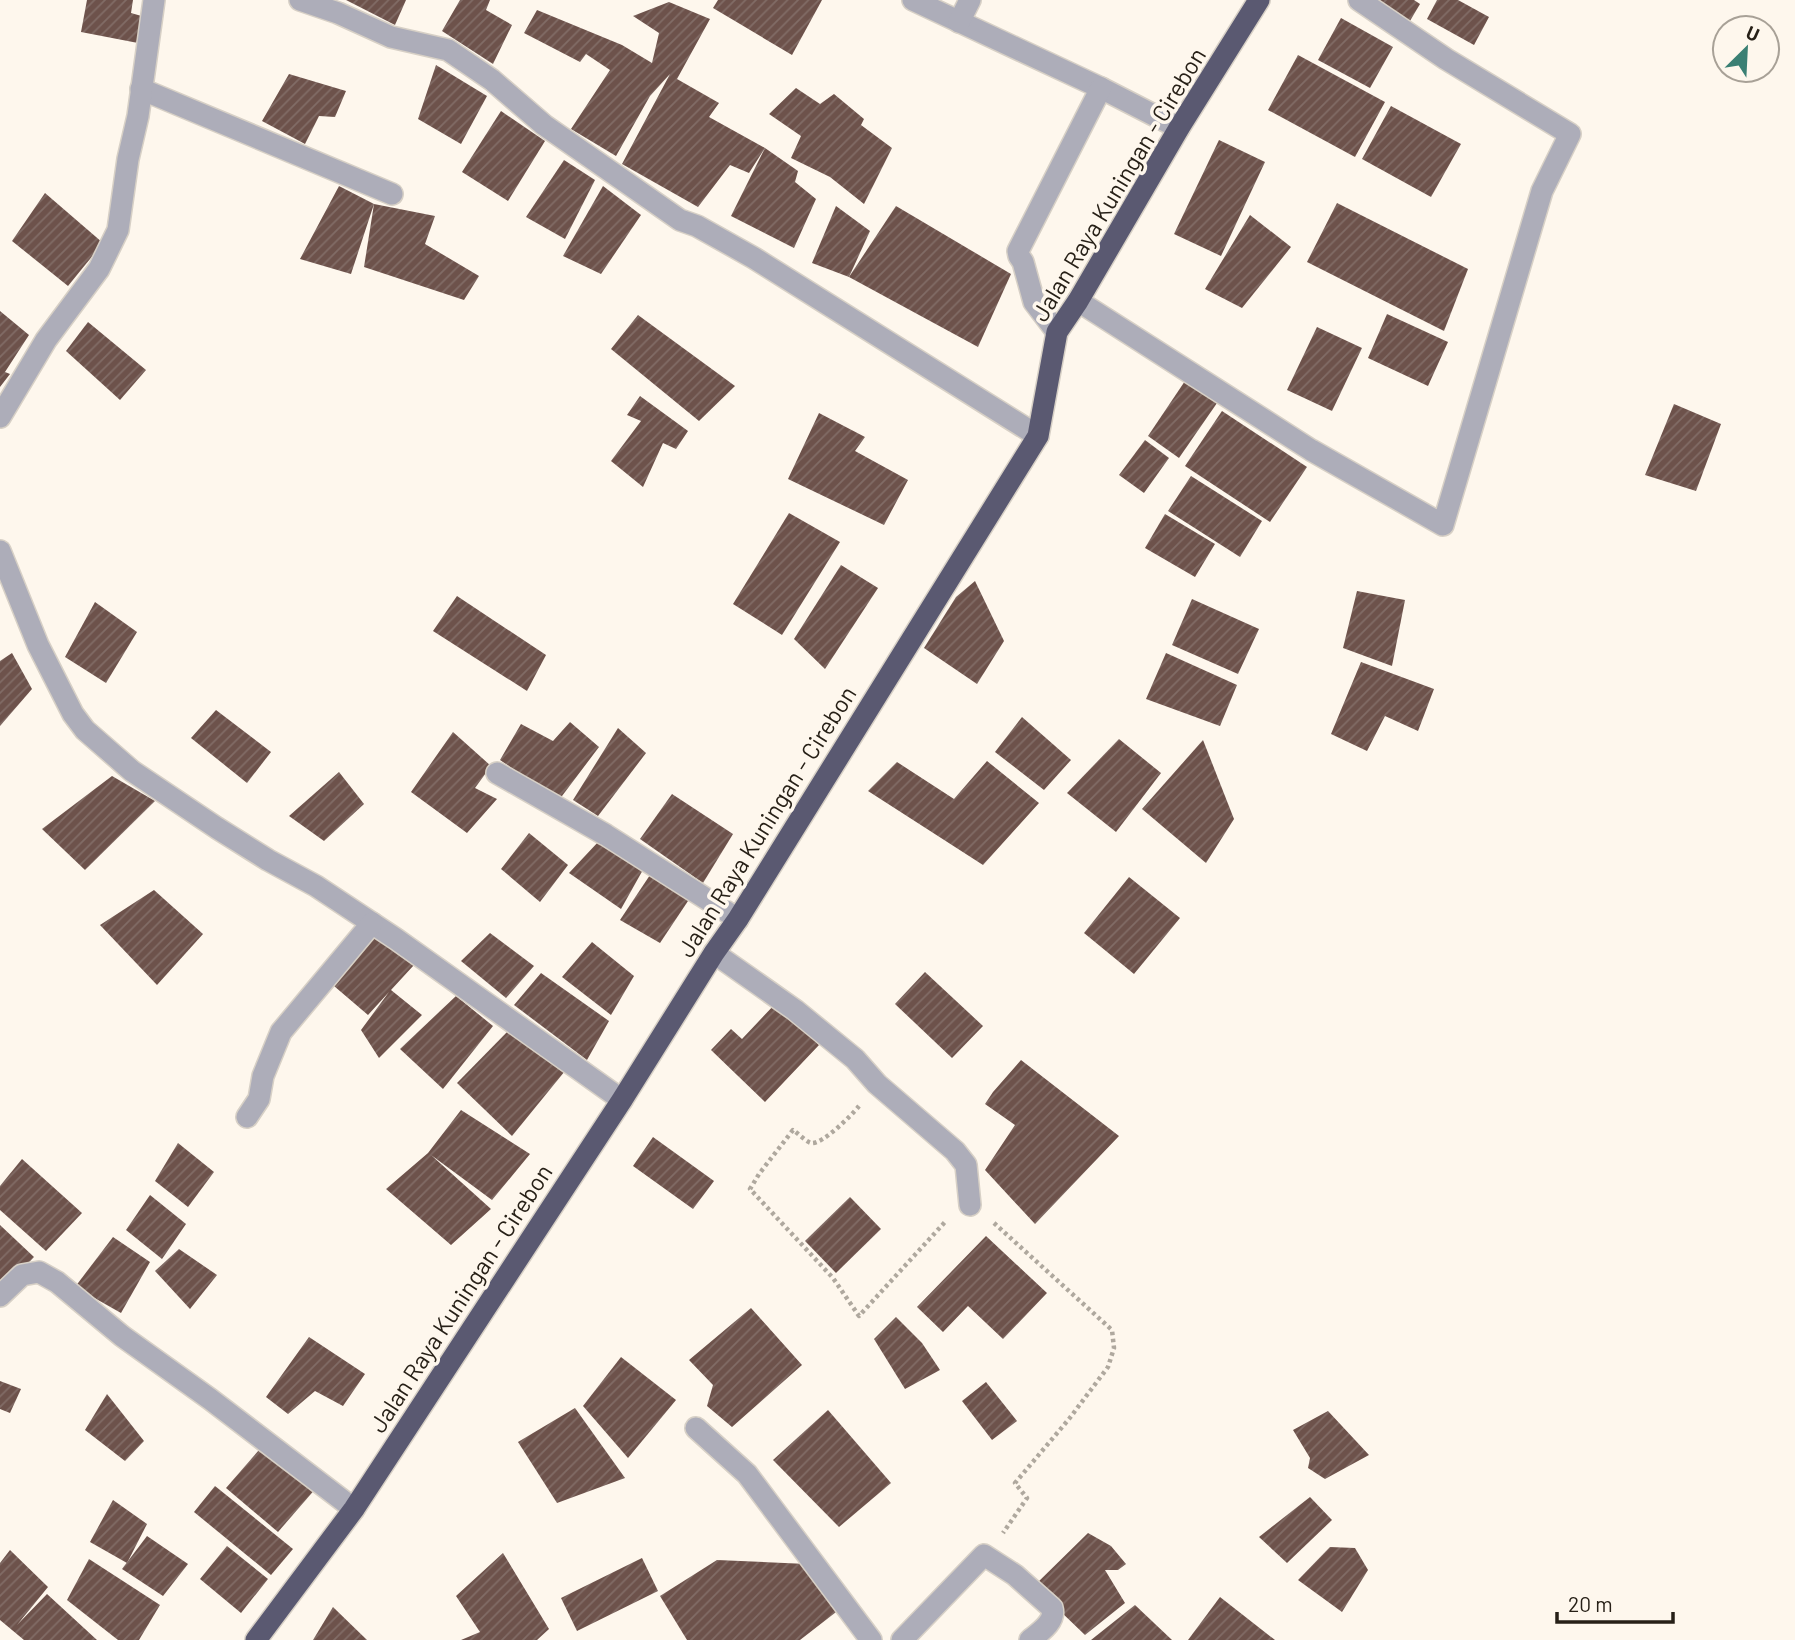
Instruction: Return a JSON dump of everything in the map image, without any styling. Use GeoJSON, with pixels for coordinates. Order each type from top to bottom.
{"type":"FeatureCollection","features":[{"type":"Feature","properties":{"kind":"highway","name":"Jalan Raya Kuningan - Cirebon"},"geometry":{"type":"LineString","coordinates":[[256,1640],[354,1509],[622,1100],[738,919],[1038,436],[1057,332],[1258,0]]}},
{"type":"Feature","properties":{"kind":"street"},"geometry":{"type":"LineString","coordinates":[[0,417],[46,340],[99,270],[118,230],[128,159],[138,116],[154,0]]}},
{"type":"Feature","properties":{"kind":"street"},"geometry":{"type":"LineString","coordinates":[[300,0],[338,13],[391,37],[449,50],[492,80],[544,125],[680,220],[697,226],[754,258],[1038,436]]}},
{"type":"Feature","properties":{"kind":"street"},"geometry":{"type":"LineString","coordinates":[[912,0],[1101,88],[1179,128]]}},
{"type":"Feature","properties":{"kind":"street"},"geometry":{"type":"LineString","coordinates":[[959,22],[970,0]]}},
{"type":"Feature","properties":{"kind":"street"},"geometry":{"type":"LineString","coordinates":[[1078,301],[1311,450],[1443,525],[1542,191],[1570,134],[1446,58],[1359,0]]}},
{"type":"Feature","properties":{"kind":"street"},"geometry":{"type":"LineString","coordinates":[[1057,332],[1034,302],[1018,251],[1101,88]]}},
{"type":"Feature","properties":{"kind":"street"},"geometry":{"type":"LineString","coordinates":[[141,89],[392,194]]}},
{"type":"Feature","properties":{"kind":"street"},"geometry":{"type":"LineString","coordinates":[[0,551],[38,645],[73,714],[85,730],[132,771],[268,860],[316,886],[372,923],[622,1100]]}},
{"type":"Feature","properties":{"kind":"street"},"geometry":{"type":"LineString","coordinates":[[497,773],[606,835],[738,919]]}},
{"type":"Feature","properties":{"kind":"street"},"geometry":{"type":"LineString","coordinates":[[247,1117],[258,1099],[263,1076],[281,1032],[372,923]]}},
{"type":"Feature","properties":{"kind":"street"},"geometry":{"type":"LineString","coordinates":[[714,953],[795,1010],[855,1059],[877,1084],[955,1151],[966,1165],[970,1205]]}},
{"type":"Feature","properties":{"kind":"street"},"geometry":{"type":"LineString","coordinates":[[0,1296],[22,1275],[39,1272],[57,1282],[122,1336],[210,1399],[354,1509]]}},
{"type":"Feature","properties":{"kind":"street"},"geometry":{"type":"LineString","coordinates":[[696,1428],[747,1474],[871,1640]]}},
{"type":"Feature","properties":{"kind":"street"},"geometry":{"type":"LineString","coordinates":[[902,1640],[984,1556],[1014,1575],[1052,1608],[1052,1619],[1030,1640]]}},
{"type":"Feature","properties":{"kind":"path"},"geometry":{"type":"LineString","coordinates":[[854,1113],[817,1143],[809,1143],[793,1130],[750,1189],[833,1279],[859,1315],[956,1209],[970,1205],[982,1212],[1112,1330],[1114,1348],[1108,1367],[1015,1483],[1027,1498],[1009,1526],[984,1556]]}},
{"type":"Feature","properties":{"kind":"building"},"geometry":{"type":"Polygon","coordinates":[[[87,0],[133,0],[131,13],[145,17],[138,43],[81,32],[87,0]]]}},
{"type":"Feature","properties":{"kind":"building"},"geometry":{"type":"Polygon","coordinates":[[[346,0],[406,0],[395,25],[346,0]]]}},
{"type":"Feature","properties":{"kind":"building"},"geometry":{"type":"Polygon","coordinates":[[[460,0],[490,0],[486,10],[512,25],[493,64],[442,31],[460,0]]]}},
{"type":"Feature","properties":{"kind":"building"},"geometry":{"type":"Polygon","coordinates":[[[718,0],[822,0],[792,55],[713,8],[718,0]]]}},
{"type":"Feature","properties":{"kind":"building"},"geometry":{"type":"Polygon","coordinates":[[[1375,0],[1414,0],[1420,4],[1407,26],[1375,0]]]}},
{"type":"Feature","properties":{"kind":"building"},"geometry":{"type":"Polygon","coordinates":[[[1437,0],[1458,0],[1489,17],[1474,45],[1427,19],[1437,0]]]}},
{"type":"Feature","properties":{"kind":"building"},"geometry":{"type":"Polygon","coordinates":[[[669,2],[710,19],[677,79],[719,103],[709,117],[765,148],[749,173],[730,165],[698,207],[622,164],[670,74],[650,96],[616,156],[571,129],[610,70],[586,54],[580,62],[524,33],[537,10],[622,45],[652,63],[659,33],[633,16],[669,2]]]}},
{"type":"Feature","properties":{"kind":"building"},"geometry":{"type":"Polygon","coordinates":[[[1341,18],[1393,47],[1370,88],[1318,60],[1341,18]]]}},
{"type":"Feature","properties":{"kind":"building"},"geometry":{"type":"Polygon","coordinates":[[[1298,55],[1385,102],[1355,157],[1268,110],[1298,55]]]}},
{"type":"Feature","properties":{"kind":"building"},"geometry":{"type":"Polygon","coordinates":[[[436,65],[487,96],[461,144],[418,119],[436,65]]]}},
{"type":"Feature","properties":{"kind":"building"},"geometry":{"type":"Polygon","coordinates":[[[289,74],[346,91],[335,117],[319,116],[305,144],[262,121],[289,74]]]}},
{"type":"Feature","properties":{"kind":"building"},"geometry":{"type":"Polygon","coordinates":[[[796,88],[820,104],[834,94],[864,119],[861,125],[892,148],[864,204],[830,177],[791,158],[801,136],[769,114],[796,88]]]}},
{"type":"Feature","properties":{"kind":"building"},"geometry":{"type":"Polygon","coordinates":[[[1391,106],[1461,144],[1431,197],[1362,159],[1391,106]]]}},
{"type":"Feature","properties":{"kind":"building"},"geometry":{"type":"Polygon","coordinates":[[[501,111],[545,141],[508,201],[462,172],[501,111]]]}},
{"type":"Feature","properties":{"kind":"building"},"geometry":{"type":"Polygon","coordinates":[[[1219,140],[1265,162],[1221,256],[1174,234],[1219,140]]]}},
{"type":"Feature","properties":{"kind":"building"},"geometry":{"type":"Polygon","coordinates":[[[765,148],[798,171],[795,182],[816,199],[794,248],[731,216],[765,148]]]}},
{"type":"Feature","properties":{"kind":"building"},"geometry":{"type":"Polygon","coordinates":[[[564,160],[595,180],[565,239],[526,217],[564,160]]]}},
{"type":"Feature","properties":{"kind":"building"},"geometry":{"type":"Polygon","coordinates":[[[339,186],[374,204],[351,274],[300,259],[339,186]]]}},
{"type":"Feature","properties":{"kind":"building"},"geometry":{"type":"Polygon","coordinates":[[[603,186],[641,215],[601,274],[563,256],[603,186]]]}},
{"type":"Feature","properties":{"kind":"building"},"geometry":{"type":"Polygon","coordinates":[[[45,193],[103,243],[68,286],[12,241],[45,193]]]}},
{"type":"Feature","properties":{"kind":"building"},"geometry":{"type":"Polygon","coordinates":[[[1337,203],[1468,269],[1444,331],[1307,262],[1337,203]]]}},
{"type":"Feature","properties":{"kind":"building"},"geometry":{"type":"Polygon","coordinates":[[[374,204],[435,216],[425,244],[479,276],[464,300],[364,267],[374,204]]]}},
{"type":"Feature","properties":{"kind":"building"},"geometry":{"type":"Polygon","coordinates":[[[836,206],[870,231],[849,277],[812,263],[836,206]]]}},
{"type":"Feature","properties":{"kind":"building"},"geometry":{"type":"Polygon","coordinates":[[[896,206],[1011,274],[978,347],[849,277],[896,206]]]}},
{"type":"Feature","properties":{"kind":"building"},"geometry":{"type":"Polygon","coordinates":[[[1250,215],[1291,247],[1242,308],[1205,289],[1250,215]]]}},
{"type":"Feature","properties":{"kind":"building"},"geometry":{"type":"Polygon","coordinates":[[[0,311],[29,335],[5,372],[10,374],[0,387],[0,311]]]}},
{"type":"Feature","properties":{"kind":"building"},"geometry":{"type":"Polygon","coordinates":[[[1387,314],[1448,342],[1428,386],[1368,358],[1387,314]]]}},
{"type":"Feature","properties":{"kind":"building"},"geometry":{"type":"Polygon","coordinates":[[[638,315],[735,386],[699,421],[611,349],[638,315]]]}},
{"type":"Feature","properties":{"kind":"building"},"geometry":{"type":"Polygon","coordinates":[[[88,322],[146,370],[120,400],[66,351],[88,322]]]}},
{"type":"Feature","properties":{"kind":"building"},"geometry":{"type":"Polygon","coordinates":[[[1317,327],[1362,348],[1332,411],[1287,390],[1317,327]]]}},
{"type":"Feature","properties":{"kind":"building"},"geometry":{"type":"Polygon","coordinates":[[[1185,381],[1217,403],[1179,458],[1148,436],[1185,381]]]}},
{"type":"Feature","properties":{"kind":"building"},"geometry":{"type":"Polygon","coordinates":[[[640,396],[688,431],[676,449],[663,443],[643,487],[611,461],[641,421],[627,415],[640,396]]]}},
{"type":"Feature","properties":{"kind":"building"},"geometry":{"type":"Polygon","coordinates":[[[1674,404],[1721,424],[1696,491],[1645,475],[1674,404]]]}},
{"type":"Feature","properties":{"kind":"building"},"geometry":{"type":"Polygon","coordinates":[[[1222,411],[1307,467],[1270,522],[1185,466],[1222,411]]]}},
{"type":"Feature","properties":{"kind":"building"},"geometry":{"type":"Polygon","coordinates":[[[819,413],[865,437],[855,451],[908,480],[884,525],[788,479],[819,413]]]}},
{"type":"Feature","properties":{"kind":"building"},"geometry":{"type":"Polygon","coordinates":[[[1145,440],[1169,458],[1144,493],[1119,475],[1145,440]]]}},
{"type":"Feature","properties":{"kind":"building"},"geometry":{"type":"Polygon","coordinates":[[[1191,476],[1262,521],[1240,557],[1168,511],[1191,476]]]}},
{"type":"Feature","properties":{"kind":"building"},"geometry":{"type":"Polygon","coordinates":[[[789,513],[840,542],[782,635],[733,604],[789,513]]]}},
{"type":"Feature","properties":{"kind":"building"},"geometry":{"type":"Polygon","coordinates":[[[1165,514],[1215,544],[1195,577],[1145,548],[1165,514]]]}},
{"type":"Feature","properties":{"kind":"building"},"geometry":{"type":"Polygon","coordinates":[[[841,565],[878,588],[825,669],[794,639],[841,565]]]}},
{"type":"Feature","properties":{"kind":"building"},"geometry":{"type":"Polygon","coordinates":[[[975,581],[1004,641],[977,684],[924,648],[956,597],[975,581]]]}},
{"type":"Feature","properties":{"kind":"building"},"geometry":{"type":"Polygon","coordinates":[[[1357,591],[1405,600],[1392,666],[1343,648],[1357,591]]]}},
{"type":"Feature","properties":{"kind":"building"},"geometry":{"type":"Polygon","coordinates":[[[457,596],[546,655],[527,691],[433,631],[457,596]]]}},
{"type":"Feature","properties":{"kind":"building"},"geometry":{"type":"Polygon","coordinates":[[[1192,599],[1259,629],[1238,674],[1172,645],[1192,599]]]}},
{"type":"Feature","properties":{"kind":"building"},"geometry":{"type":"Polygon","coordinates":[[[95,602],[137,632],[106,683],[65,657],[95,602]]]}},
{"type":"Feature","properties":{"kind":"building"},"geometry":{"type":"Polygon","coordinates":[[[12,653],[32,689],[0,726],[0,661],[12,653]]]}},
{"type":"Feature","properties":{"kind":"building"},"geometry":{"type":"Polygon","coordinates":[[[1166,653],[1237,685],[1220,726],[1146,699],[1166,653]]]}},
{"type":"Feature","properties":{"kind":"building"},"geometry":{"type":"Polygon","coordinates":[[[1361,662],[1434,689],[1418,731],[1385,716],[1367,751],[1331,734],[1361,662]]]}},
{"type":"Feature","properties":{"kind":"building"},"geometry":{"type":"Polygon","coordinates":[[[216,710],[271,752],[247,783],[191,738],[216,710]]]}},
{"type":"Feature","properties":{"kind":"building"},"geometry":{"type":"Polygon","coordinates":[[[1022,717],[1071,760],[1044,790],[995,752],[1022,717]]]}},
{"type":"Feature","properties":{"kind":"building"},"geometry":{"type":"Polygon","coordinates":[[[570,722],[599,747],[559,800],[500,760],[521,724],[553,741],[570,722]]]}},
{"type":"Feature","properties":{"kind":"building"},"geometry":{"type":"Polygon","coordinates":[[[618,728],[646,753],[598,816],[573,800],[618,728]]]}},
{"type":"Feature","properties":{"kind":"building"},"geometry":{"type":"Polygon","coordinates":[[[453,732],[491,766],[475,788],[497,799],[467,833],[411,792],[453,732]]]}},
{"type":"Feature","properties":{"kind":"building"},"geometry":{"type":"Polygon","coordinates":[[[1119,739],[1161,773],[1116,832],[1067,793],[1119,739]]]}},
{"type":"Feature","properties":{"kind":"building"},"geometry":{"type":"Polygon","coordinates":[[[1203,740],[1234,819],[1206,863],[1142,809],[1203,740]]]}},
{"type":"Feature","properties":{"kind":"building"},"geometry":{"type":"Polygon","coordinates":[[[987,761],[1039,803],[983,865],[868,791],[897,762],[954,799],[987,761]]]}},
{"type":"Feature","properties":{"kind":"building"},"geometry":{"type":"Polygon","coordinates":[[[339,772],[364,804],[324,841],[289,816],[339,772]]]}},
{"type":"Feature","properties":{"kind":"building"},"geometry":{"type":"Polygon","coordinates":[[[112,776],[155,801],[85,870],[42,829],[112,776]]]}},
{"type":"Feature","properties":{"kind":"building"},"geometry":{"type":"Polygon","coordinates":[[[672,794],[733,834],[703,883],[640,839],[672,794]]]}},
{"type":"Feature","properties":{"kind":"building"},"geometry":{"type":"Polygon","coordinates":[[[529,833],[568,865],[540,902],[501,869],[529,833]]]}},
{"type":"Feature","properties":{"kind":"building"},"geometry":{"type":"Polygon","coordinates":[[[599,841],[644,868],[621,909],[569,873],[599,841]]]}},
{"type":"Feature","properties":{"kind":"building"},"geometry":{"type":"Polygon","coordinates":[[[652,872],[690,898],[660,943],[620,920],[652,872]]]}},
{"type":"Feature","properties":{"kind":"building"},"geometry":{"type":"Polygon","coordinates":[[[1129,877],[1180,918],[1134,974],[1084,933],[1129,877]]]}},
{"type":"Feature","properties":{"kind":"building"},"geometry":{"type":"Polygon","coordinates":[[[154,890],[203,934],[157,985],[100,925],[154,890]]]}},
{"type":"Feature","properties":{"kind":"building"},"geometry":{"type":"Polygon","coordinates":[[[376,933],[414,965],[391,990],[422,1015],[379,1058],[361,1030],[389,992],[368,1015],[334,986],[376,933]]]}},
{"type":"Feature","properties":{"kind":"building"},"geometry":{"type":"Polygon","coordinates":[[[490,933],[534,966],[506,998],[461,961],[490,933]]]}},
{"type":"Feature","properties":{"kind":"building"},"geometry":{"type":"Polygon","coordinates":[[[592,942],[634,976],[611,1015],[562,977],[592,942]]]}},
{"type":"Feature","properties":{"kind":"building"},"geometry":{"type":"Polygon","coordinates":[[[925,972],[983,1026],[952,1058],[895,1004],[925,972]]]}},
{"type":"Feature","properties":{"kind":"building"},"geometry":{"type":"Polygon","coordinates":[[[541,973],[609,1021],[587,1060],[514,1005],[541,973]]]}},
{"type":"Feature","properties":{"kind":"building"},"geometry":{"type":"Polygon","coordinates":[[[456,996],[493,1026],[443,1089],[400,1049],[456,996]]]}},
{"type":"Feature","properties":{"kind":"building"},"geometry":{"type":"Polygon","coordinates":[[[776,1003],[819,1045],[765,1102],[711,1050],[731,1029],[742,1039],[776,1003]]]}},
{"type":"Feature","properties":{"kind":"building"},"geometry":{"type":"Polygon","coordinates":[[[510,1029],[565,1071],[512,1136],[457,1083],[510,1029]]]}},
{"type":"Feature","properties":{"kind":"building"},"geometry":{"type":"Polygon","coordinates":[[[1021,1060],[1119,1136],[1035,1224],[985,1170],[1015,1125],[985,1104],[1021,1060]]]}},
{"type":"Feature","properties":{"kind":"building"},"geometry":{"type":"Polygon","coordinates":[[[461,1110],[530,1154],[492,1200],[431,1155],[491,1209],[451,1245],[386,1189],[428,1153],[461,1110]]]}},
{"type":"Feature","properties":{"kind":"building"},"geometry":{"type":"Polygon","coordinates":[[[653,1137],[714,1181],[693,1209],[633,1166],[653,1137]]]}},
{"type":"Feature","properties":{"kind":"building"},"geometry":{"type":"Polygon","coordinates":[[[178,1143],[214,1172],[188,1207],[155,1181],[178,1143]]]}},
{"type":"Feature","properties":{"kind":"building"},"geometry":{"type":"Polygon","coordinates":[[[22,1159],[82,1213],[46,1251],[0,1210],[0,1186],[22,1159]]]}},
{"type":"Feature","properties":{"kind":"building"},"geometry":{"type":"Polygon","coordinates":[[[150,1195],[186,1224],[162,1259],[126,1230],[150,1195]]]}},
{"type":"Feature","properties":{"kind":"building"},"geometry":{"type":"Polygon","coordinates":[[[850,1197],[881,1229],[836,1273],[805,1241],[850,1197]]]}},
{"type":"Feature","properties":{"kind":"building"},"geometry":{"type":"Polygon","coordinates":[[[0,1225],[34,1257],[0,1293],[0,1225]]]}},
{"type":"Feature","properties":{"kind":"building"},"geometry":{"type":"Polygon","coordinates":[[[986,1236],[1047,1293],[1003,1339],[968,1306],[943,1332],[917,1307],[986,1236]]]}},
{"type":"Feature","properties":{"kind":"building"},"geometry":{"type":"Polygon","coordinates":[[[113,1237],[150,1262],[121,1313],[75,1287],[113,1237]]]}},
{"type":"Feature","properties":{"kind":"building"},"geometry":{"type":"Polygon","coordinates":[[[179,1249],[217,1275],[190,1309],[155,1271],[179,1249]]]}},
{"type":"Feature","properties":{"kind":"building"},"geometry":{"type":"Polygon","coordinates":[[[751,1308],[802,1365],[732,1427],[707,1406],[713,1385],[689,1360],[751,1308]]]}},
{"type":"Feature","properties":{"kind":"building"},"geometry":{"type":"Polygon","coordinates":[[[896,1317],[922,1343],[940,1370],[905,1389],[874,1339],[896,1317]]]}},
{"type":"Feature","properties":{"kind":"building"},"geometry":{"type":"Polygon","coordinates":[[[309,1337],[365,1374],[343,1406],[315,1391],[288,1414],[266,1397],[309,1337]]]}},
{"type":"Feature","properties":{"kind":"building"},"geometry":{"type":"Polygon","coordinates":[[[621,1357],[676,1400],[628,1458],[583,1406],[621,1357]]]}},
{"type":"Feature","properties":{"kind":"building"},"geometry":{"type":"Polygon","coordinates":[[[0,1381],[21,1389],[10,1413],[0,1409],[0,1381]]]}},
{"type":"Feature","properties":{"kind":"building"},"geometry":{"type":"Polygon","coordinates":[[[986,1382],[1017,1421],[992,1440],[962,1401],[986,1382]]]}},
{"type":"Feature","properties":{"kind":"building"},"geometry":{"type":"Polygon","coordinates":[[[107,1394],[144,1441],[125,1461],[85,1430],[107,1394]]]}},
{"type":"Feature","properties":{"kind":"building"},"geometry":{"type":"Polygon","coordinates":[[[575,1408],[625,1478],[557,1503],[518,1442],[575,1408]]]}},
{"type":"Feature","properties":{"kind":"building"},"geometry":{"type":"Polygon","coordinates":[[[828,1410],[891,1483],[839,1527],[773,1460],[828,1410]]]}},
{"type":"Feature","properties":{"kind":"building"},"geometry":{"type":"Polygon","coordinates":[[[1328,1411],[1369,1455],[1325,1479],[1308,1468],[1310,1458],[1293,1430],[1328,1411]]]}},
{"type":"Feature","properties":{"kind":"building"},"geometry":{"type":"Polygon","coordinates":[[[265,1443],[317,1487],[278,1532],[226,1488],[265,1443]]]}},
{"type":"Feature","properties":{"kind":"building"},"geometry":{"type":"Polygon","coordinates":[[[215,1486],[293,1549],[271,1575],[194,1512],[215,1486]]]}},
{"type":"Feature","properties":{"kind":"building"},"geometry":{"type":"Polygon","coordinates":[[[1310,1497],[1332,1520],[1287,1563],[1259,1537],[1310,1497]]]}},
{"type":"Feature","properties":{"kind":"building"},"geometry":{"type":"Polygon","coordinates":[[[113,1500],[147,1524],[127,1563],[90,1542],[113,1500]]]}},
{"type":"Feature","properties":{"kind":"building"},"geometry":{"type":"Polygon","coordinates":[[[1088,1533],[1111,1546],[1126,1564],[1118,1570],[1105,1570],[1125,1603],[1085,1635],[1034,1586],[1088,1533]]]}},
{"type":"Feature","properties":{"kind":"building"},"geometry":{"type":"Polygon","coordinates":[[[147,1536],[188,1564],[163,1596],[122,1569],[147,1536]]]}},
{"type":"Feature","properties":{"kind":"building"},"geometry":{"type":"Polygon","coordinates":[[[227,1546],[268,1579],[241,1613],[200,1579],[227,1546]]]}},
{"type":"Feature","properties":{"kind":"building"},"geometry":{"type":"Polygon","coordinates":[[[1330,1547],[1355,1548],[1368,1570],[1342,1612],[1298,1580],[1330,1547]]]}},
{"type":"Feature","properties":{"kind":"building"},"geometry":{"type":"Polygon","coordinates":[[[10,1550],[48,1587],[17,1625],[47,1594],[97,1640],[24,1640],[0,1620],[0,1563],[10,1550]]]}},
{"type":"Feature","properties":{"kind":"building"},"geometry":{"type":"Polygon","coordinates":[[[503,1553],[549,1629],[537,1640],[461,1640],[480,1632],[456,1596],[503,1553]]]}},
{"type":"Feature","properties":{"kind":"building"},"geometry":{"type":"Polygon","coordinates":[[[642,1558],[658,1591],[577,1631],[561,1598],[642,1558]]]}},
{"type":"Feature","properties":{"kind":"building"},"geometry":{"type":"Polygon","coordinates":[[[89,1559],[160,1605],[139,1640],[118,1640],[67,1600],[89,1559]]]}},
{"type":"Feature","properties":{"kind":"building"},"geometry":{"type":"Polygon","coordinates":[[[717,1560],[807,1564],[840,1609],[800,1640],[687,1640],[660,1596],[717,1560]]]}},
{"type":"Feature","properties":{"kind":"building"},"geometry":{"type":"Polygon","coordinates":[[[1220,1597],[1275,1640],[1188,1640],[1220,1597]]]}},
{"type":"Feature","properties":{"kind":"building"},"geometry":{"type":"Polygon","coordinates":[[[1135,1605],[1172,1640],[1091,1640],[1135,1605]]]}},
{"type":"Feature","properties":{"kind":"building"},"geometry":{"type":"Polygon","coordinates":[[[333,1607],[367,1640],[313,1640],[333,1607]]]}}]}
